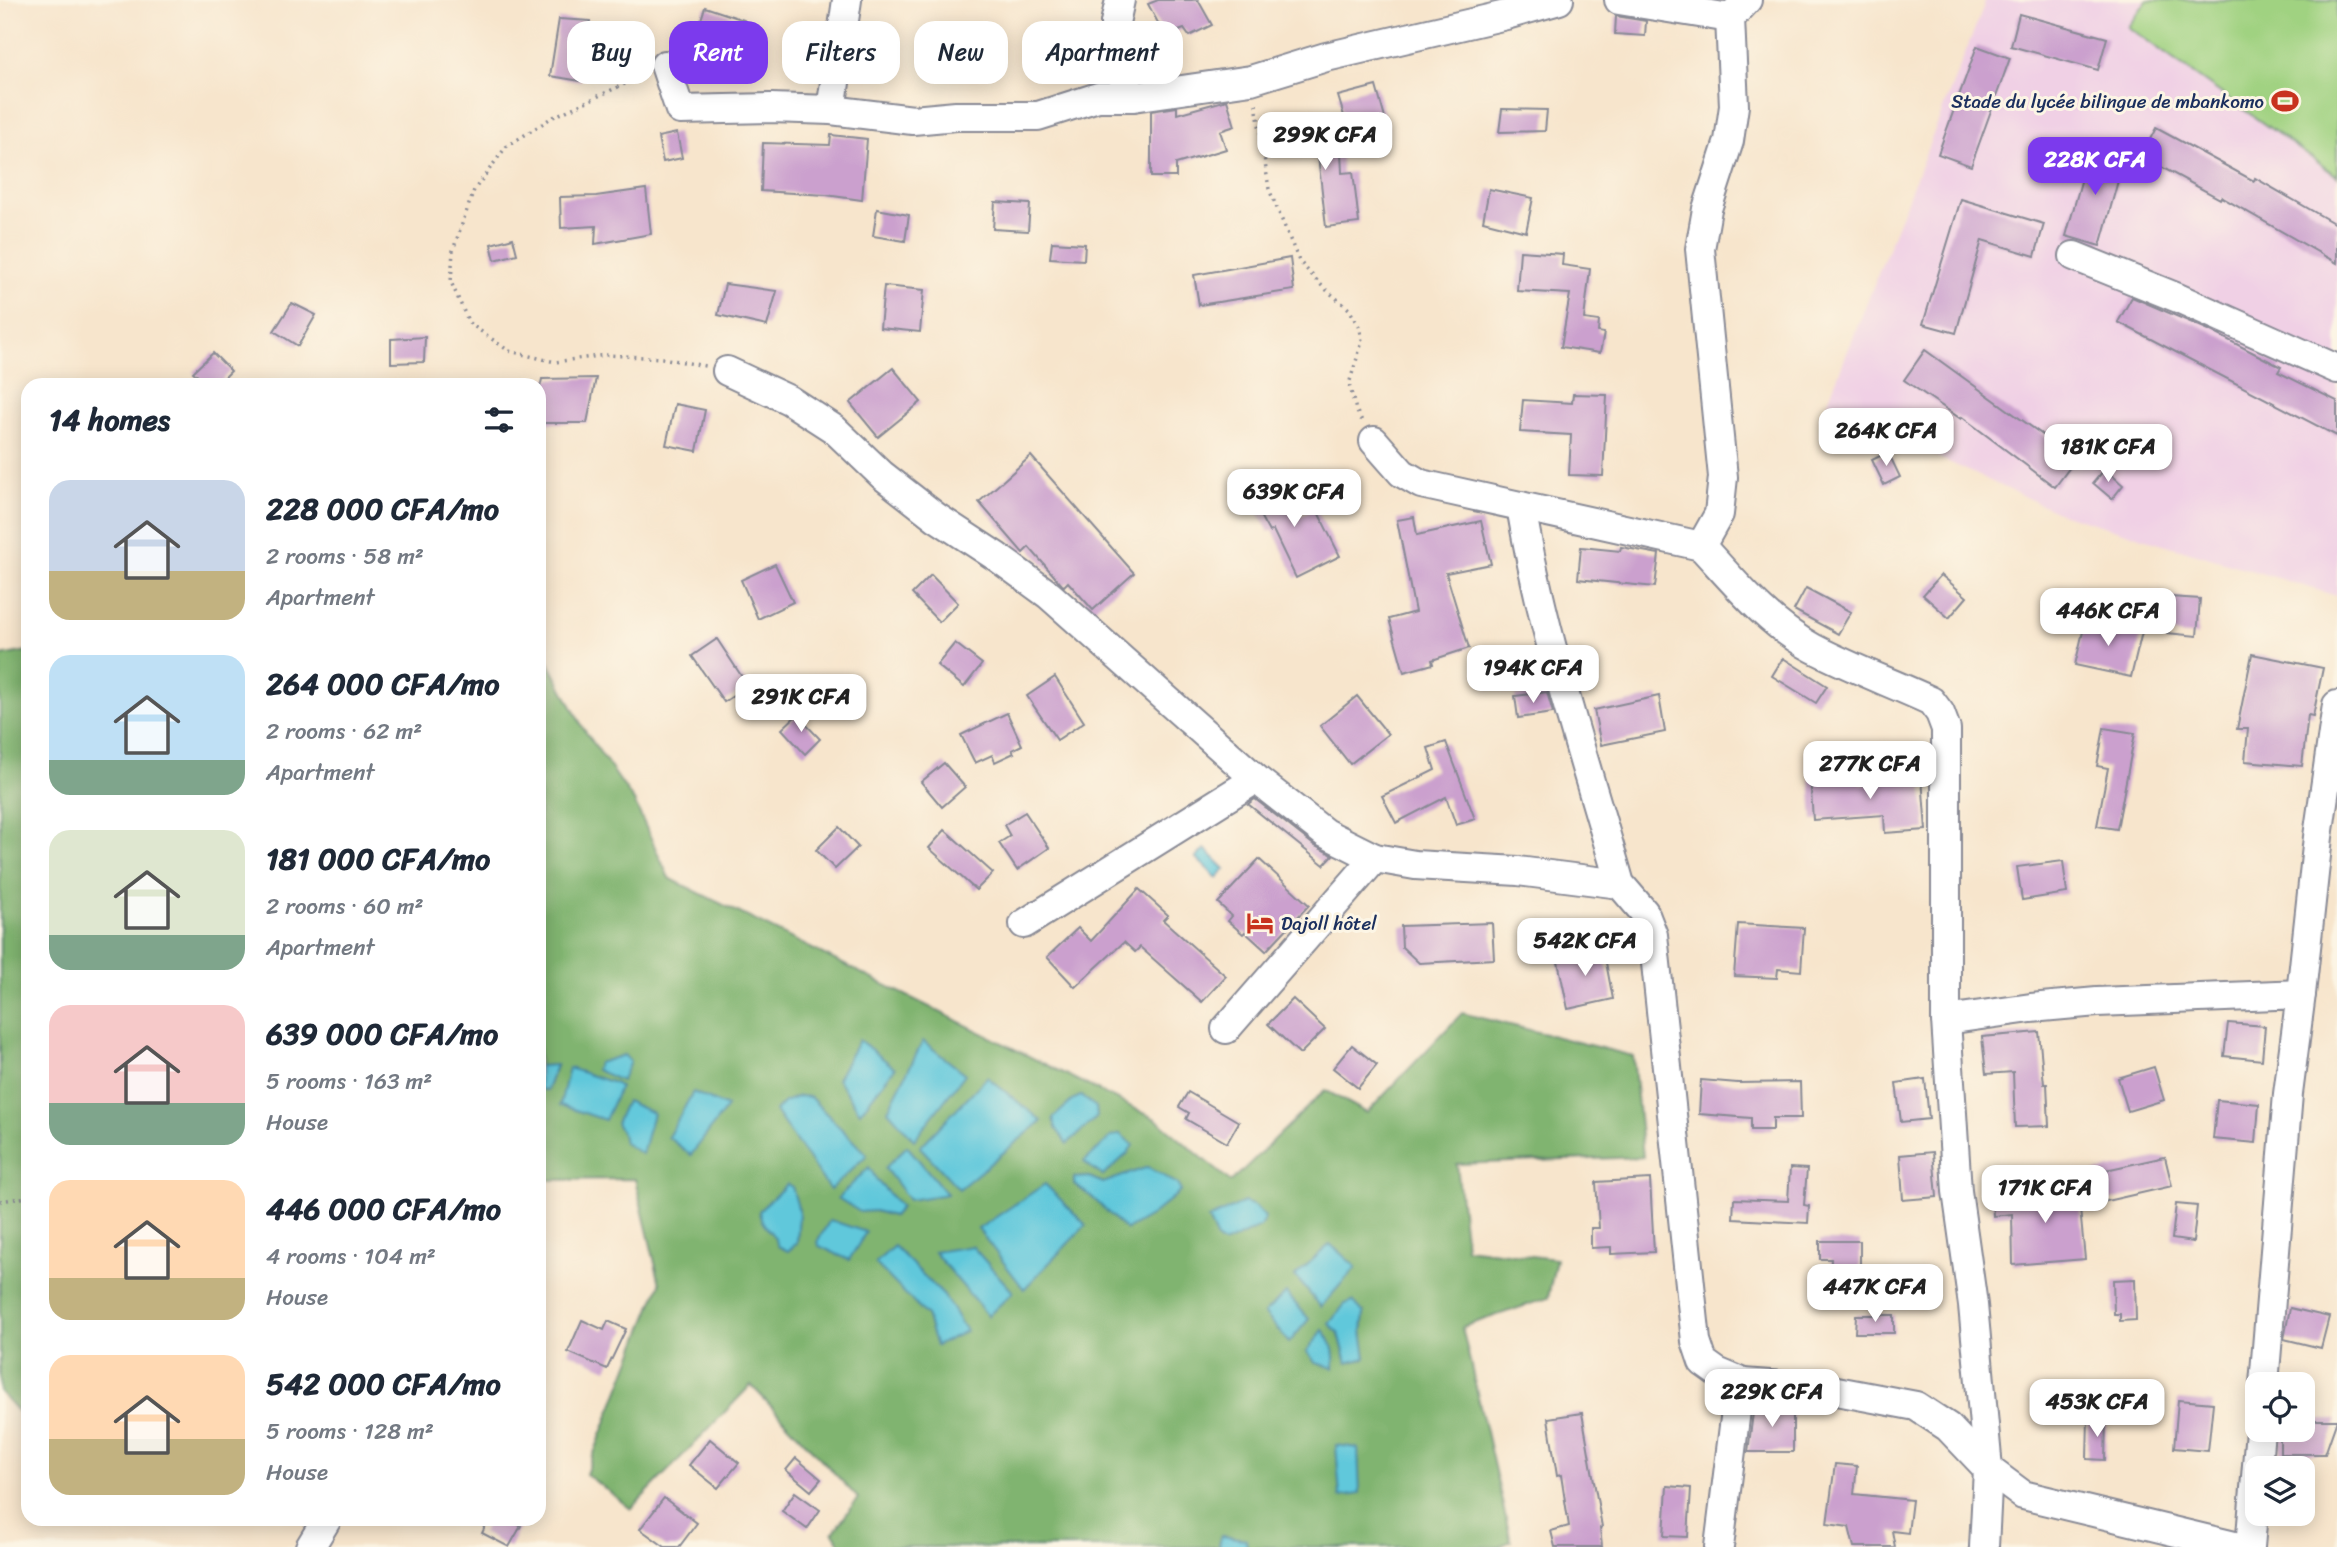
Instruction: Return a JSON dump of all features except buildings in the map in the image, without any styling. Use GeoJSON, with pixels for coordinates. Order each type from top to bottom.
{"type":"FeatureCollection","features":[{"type":"Feature","properties":{"kind":"street"},"geometry":{"type":"LineString","coordinates":[[831,110],[846,0]]}},
{"type":"Feature","properties":{"kind":"street"},"geometry":{"type":"LineString","coordinates":[[1120,0],[1115,23],[1116,63],[1133,97]]}},
{"type":"Feature","properties":{"kind":"street"},"geometry":{"type":"LineString","coordinates":[[665,65],[680,110],[831,110],[913,120],[1038,116],[1098,97],[1133,97],[1251,80],[1326,57],[1559,0]]}},
{"type":"Feature","properties":{"kind":"street"},"geometry":{"type":"LineString","coordinates":[[1619,0],[1738,9],[1730,141],[1707,209],[1700,249],[1723,477],[1719,514],[1701,546]]}},
{"type":"Feature","properties":{"kind":"street"},"geometry":{"type":"LineString","coordinates":[[2074,256],[2178,298],[2337,369]]}},
{"type":"Feature","properties":{"kind":"street"},"geometry":{"type":"LineString","coordinates":[[727,372],[789,400],[834,429],[881,475],[936,517],[998,557],[1049,595],[1256,779],[1325,833],[1376,858],[1415,865],[1518,871],[1620,884]]}},
{"type":"Feature","properties":{"kind":"street"},"geometry":{"type":"LineString","coordinates":[[1374,441],[1402,473],[1421,484],[1701,546],[1756,606],[1784,629],[1811,647],[1931,701],[1940,712],[1946,729],[1946,1020],[1957,1191],[1973,1305],[1988,1469],[1984,1547]]}},
{"type":"Feature","properties":{"kind":"street"},"geometry":{"type":"LineString","coordinates":[[1521,506],[1529,557],[1551,645],[1620,884],[1644,912],[1653,935],[1696,1341],[1703,1362],[1743,1384],[1826,1389],[1916,1406],[1948,1427],[1988,1469],[2023,1495],[2239,1547]]}},
{"type":"Feature","properties":{"kind":"street"},"geometry":{"type":"LineString","coordinates":[[2265,1372],[2288,1094],[2318,837],[2337,705]]}},
{"type":"Feature","properties":{"kind":"street"},"geometry":{"type":"LineString","coordinates":[[1024,924],[1256,779]]}},
{"type":"Feature","properties":{"kind":"street"},"geometry":{"type":"LineString","coordinates":[[1226,1029],[1376,858]]}},
{"type":"Feature","properties":{"kind":"street"},"geometry":{"type":"LineString","coordinates":[[1946,1020],[2097,1003],[2301,994]]}},
{"type":"Feature","properties":{"kind":"street"},"geometry":{"type":"LineString","coordinates":[[1719,1547],[1736,1410],[1743,1384]]}},
{"type":"Feature","properties":{"kind":"street"},"geometry":{"type":"LineString","coordinates":[[2250,1547],[2259,1442]]}},
{"type":"Feature","properties":{"kind":"street"},"geometry":{"type":"LineString","coordinates":[[310,1547],[323,1526]]}},
{"type":"Feature","properties":{"kind":"path"},"geometry":{"type":"LineString","coordinates":[[665,65],[551,118],[506,147],[474,190],[453,250],[451,282],[469,323],[509,351],[555,362],[606,355],[662,358],[727,372]]}},
{"type":"Feature","properties":{"kind":"path"},"geometry":{"type":"LineString","coordinates":[[1251,80],[1269,189],[1299,261],[1323,287],[1349,309],[1360,328],[1362,342],[1349,383],[1356,410],[1374,441]]}},
{"type":"Feature","properties":{"kind":"path"},"geometry":{"type":"LineString","coordinates":[[0,1201],[21,1198]]}},
{"type":"Feature","properties":{"kind":"shaded area"},"geometry":{"type":"Polygon","coordinates":[[[1986,0],[2337,0],[2337,596],[2060,513],[1826,406],[1986,0]]]}},
{"type":"Feature","properties":{"kind":"green space","name":"Stade du lycée bilingue de mbankomo"},"geometry":{"type":"Polygon","coordinates":[[[2147,0],[2337,0],[2337,176],[2128,27],[2147,0]]]}},
{"type":"Feature","properties":{"kind":"green space"},"geometry":{"type":"Polygon","coordinates":[[[21,652],[21,1415],[0,1392],[0,656],[21,652]]]}},
{"type":"Feature","properties":{"kind":"green space"},"geometry":{"type":"Polygon","coordinates":[[[546,657],[583,728],[634,801],[669,878],[1156,1119],[1231,1182],[1325,1090],[1367,1113],[1462,1013],[1633,1056],[1643,1157],[1457,1164],[1466,1248],[1556,1259],[1548,1298],[1462,1327],[1511,1541],[1498,1547],[1247,1547],[1245,1539],[1221,1536],[1219,1547],[842,1547],[833,1533],[858,1498],[751,1385],[631,1509],[586,1474],[660,1284],[635,1179],[546,1180],[546,1090],[556,1066],[546,1066],[546,657]],[[1089,1177],[1074,1178],[1074,1184],[1093,1198],[1102,1183],[1089,1177]],[[878,1182],[875,1211],[893,1216],[901,1207],[878,1182]],[[799,1211],[775,1236],[778,1246],[797,1242],[799,1211]],[[894,1247],[926,1315],[937,1346],[944,1296],[894,1247]],[[1364,1313],[1339,1333],[1347,1363],[1366,1358],[1362,1331],[1364,1313]]]}},
{"type":"Feature","properties":{"kind":"water"},"geometry":{"type":"Polygon","coordinates":[[[1205,849],[1225,869],[1217,878],[1196,858],[1205,849]]]}},
{"type":"Feature","properties":{"kind":"water"},"geometry":{"type":"Polygon","coordinates":[[[859,1040],[895,1068],[860,1112],[837,1079],[859,1040]]]}},
{"type":"Feature","properties":{"kind":"water"},"geometry":{"type":"Polygon","coordinates":[[[923,1041],[965,1074],[914,1140],[888,1110],[923,1041]]]}},
{"type":"Feature","properties":{"kind":"water"},"geometry":{"type":"Polygon","coordinates":[[[624,1055],[630,1062],[621,1081],[596,1070],[598,1063],[624,1055]]]}},
{"type":"Feature","properties":{"kind":"water"},"geometry":{"type":"Polygon","coordinates":[[[556,1065],[547,1090],[546,1090],[546,1066],[556,1065]]]}},
{"type":"Feature","properties":{"kind":"water"},"geometry":{"type":"Polygon","coordinates":[[[569,1068],[620,1087],[605,1120],[560,1105],[569,1068]]]}},
{"type":"Feature","properties":{"kind":"water"},"geometry":{"type":"Polygon","coordinates":[[[987,1077],[1042,1121],[959,1189],[920,1147],[987,1077]]]}},
{"type":"Feature","properties":{"kind":"water"},"geometry":{"type":"Polygon","coordinates":[[[693,1092],[727,1107],[691,1155],[668,1137],[693,1092]]]}},
{"type":"Feature","properties":{"kind":"water"},"geometry":{"type":"Polygon","coordinates":[[[799,1096],[810,1097],[867,1155],[830,1190],[775,1111],[784,1102],[799,1096]]]}},
{"type":"Feature","properties":{"kind":"water"},"geometry":{"type":"Polygon","coordinates":[[[1081,1096],[1096,1107],[1097,1117],[1067,1144],[1053,1118],[1081,1096]]]}},
{"type":"Feature","properties":{"kind":"water"},"geometry":{"type":"Polygon","coordinates":[[[626,1101],[653,1113],[642,1154],[624,1143],[616,1123],[626,1101]]]}},
{"type":"Feature","properties":{"kind":"water"},"geometry":{"type":"Polygon","coordinates":[[[1120,1134],[1133,1145],[1103,1176],[1084,1162],[1111,1137],[1120,1134]]]}},
{"type":"Feature","properties":{"kind":"water"},"geometry":{"type":"Polygon","coordinates":[[[907,1146],[948,1194],[909,1200],[885,1168],[907,1146]]]}},
{"type":"Feature","properties":{"kind":"water"},"geometry":{"type":"Polygon","coordinates":[[[869,1167],[878,1182],[901,1207],[893,1216],[875,1211],[860,1212],[838,1198],[869,1167]]]}},
{"type":"Feature","properties":{"kind":"water"},"geometry":{"type":"Polygon","coordinates":[[[1148,1167],[1177,1184],[1181,1191],[1152,1215],[1126,1230],[1093,1198],[1074,1184],[1074,1178],[1089,1177],[1103,1183],[1148,1167]]]}},
{"type":"Feature","properties":{"kind":"water"},"geometry":{"type":"Polygon","coordinates":[[[787,1184],[792,1187],[799,1211],[797,1243],[788,1251],[778,1246],[762,1221],[759,1211],[787,1184]]]}},
{"type":"Feature","properties":{"kind":"water"},"geometry":{"type":"Polygon","coordinates":[[[1045,1184],[1086,1225],[1024,1289],[978,1229],[1045,1184]]]}},
{"type":"Feature","properties":{"kind":"water"},"geometry":{"type":"Polygon","coordinates":[[[1244,1202],[1255,1206],[1265,1217],[1260,1227],[1224,1244],[1218,1241],[1208,1219],[1244,1202]]]}},
{"type":"Feature","properties":{"kind":"water"},"geometry":{"type":"Polygon","coordinates":[[[830,1220],[866,1232],[849,1260],[819,1246],[817,1242],[830,1220]]]}},
{"type":"Feature","properties":{"kind":"water"},"geometry":{"type":"Polygon","coordinates":[[[1330,1244],[1356,1267],[1321,1307],[1295,1276],[1330,1244]]]}},
{"type":"Feature","properties":{"kind":"water"},"geometry":{"type":"Polygon","coordinates":[[[894,1246],[944,1296],[966,1331],[936,1346],[926,1315],[875,1263],[894,1246]]]}},
{"type":"Feature","properties":{"kind":"water"},"geometry":{"type":"Polygon","coordinates":[[[972,1246],[1013,1292],[988,1316],[934,1252],[972,1246]]]}},
{"type":"Feature","properties":{"kind":"water"},"geometry":{"type":"Polygon","coordinates":[[[1286,1293],[1309,1319],[1289,1343],[1264,1313],[1286,1293]]]}},
{"type":"Feature","properties":{"kind":"water"},"geometry":{"type":"Polygon","coordinates":[[[1353,1301],[1364,1313],[1362,1331],[1366,1358],[1347,1363],[1339,1333],[1329,1324],[1345,1304],[1353,1301]]]}},
{"type":"Feature","properties":{"kind":"water"},"geometry":{"type":"Polygon","coordinates":[[[1323,1330],[1333,1348],[1334,1368],[1316,1363],[1307,1352],[1323,1330]]]}},
{"type":"Feature","properties":{"kind":"water"},"geometry":{"type":"Polygon","coordinates":[[[1336,1445],[1358,1448],[1360,1494],[1340,1497],[1336,1445]]]}},
{"type":"Feature","properties":{"kind":"water"},"geometry":{"type":"Polygon","coordinates":[[[1221,1536],[1246,1539],[1247,1547],[1219,1547],[1221,1536]]]}},
{"type":"Feature","properties":{"kind":"place","name":"Stade du lycée bilingue de mbankomo"},"geometry":{"type":"Point","coordinates":[2285,101]}},
{"type":"Feature","properties":{"kind":"place","name":"Dajoll hôtel"},"geometry":{"type":"Point","coordinates":[1260,923]}}]}
